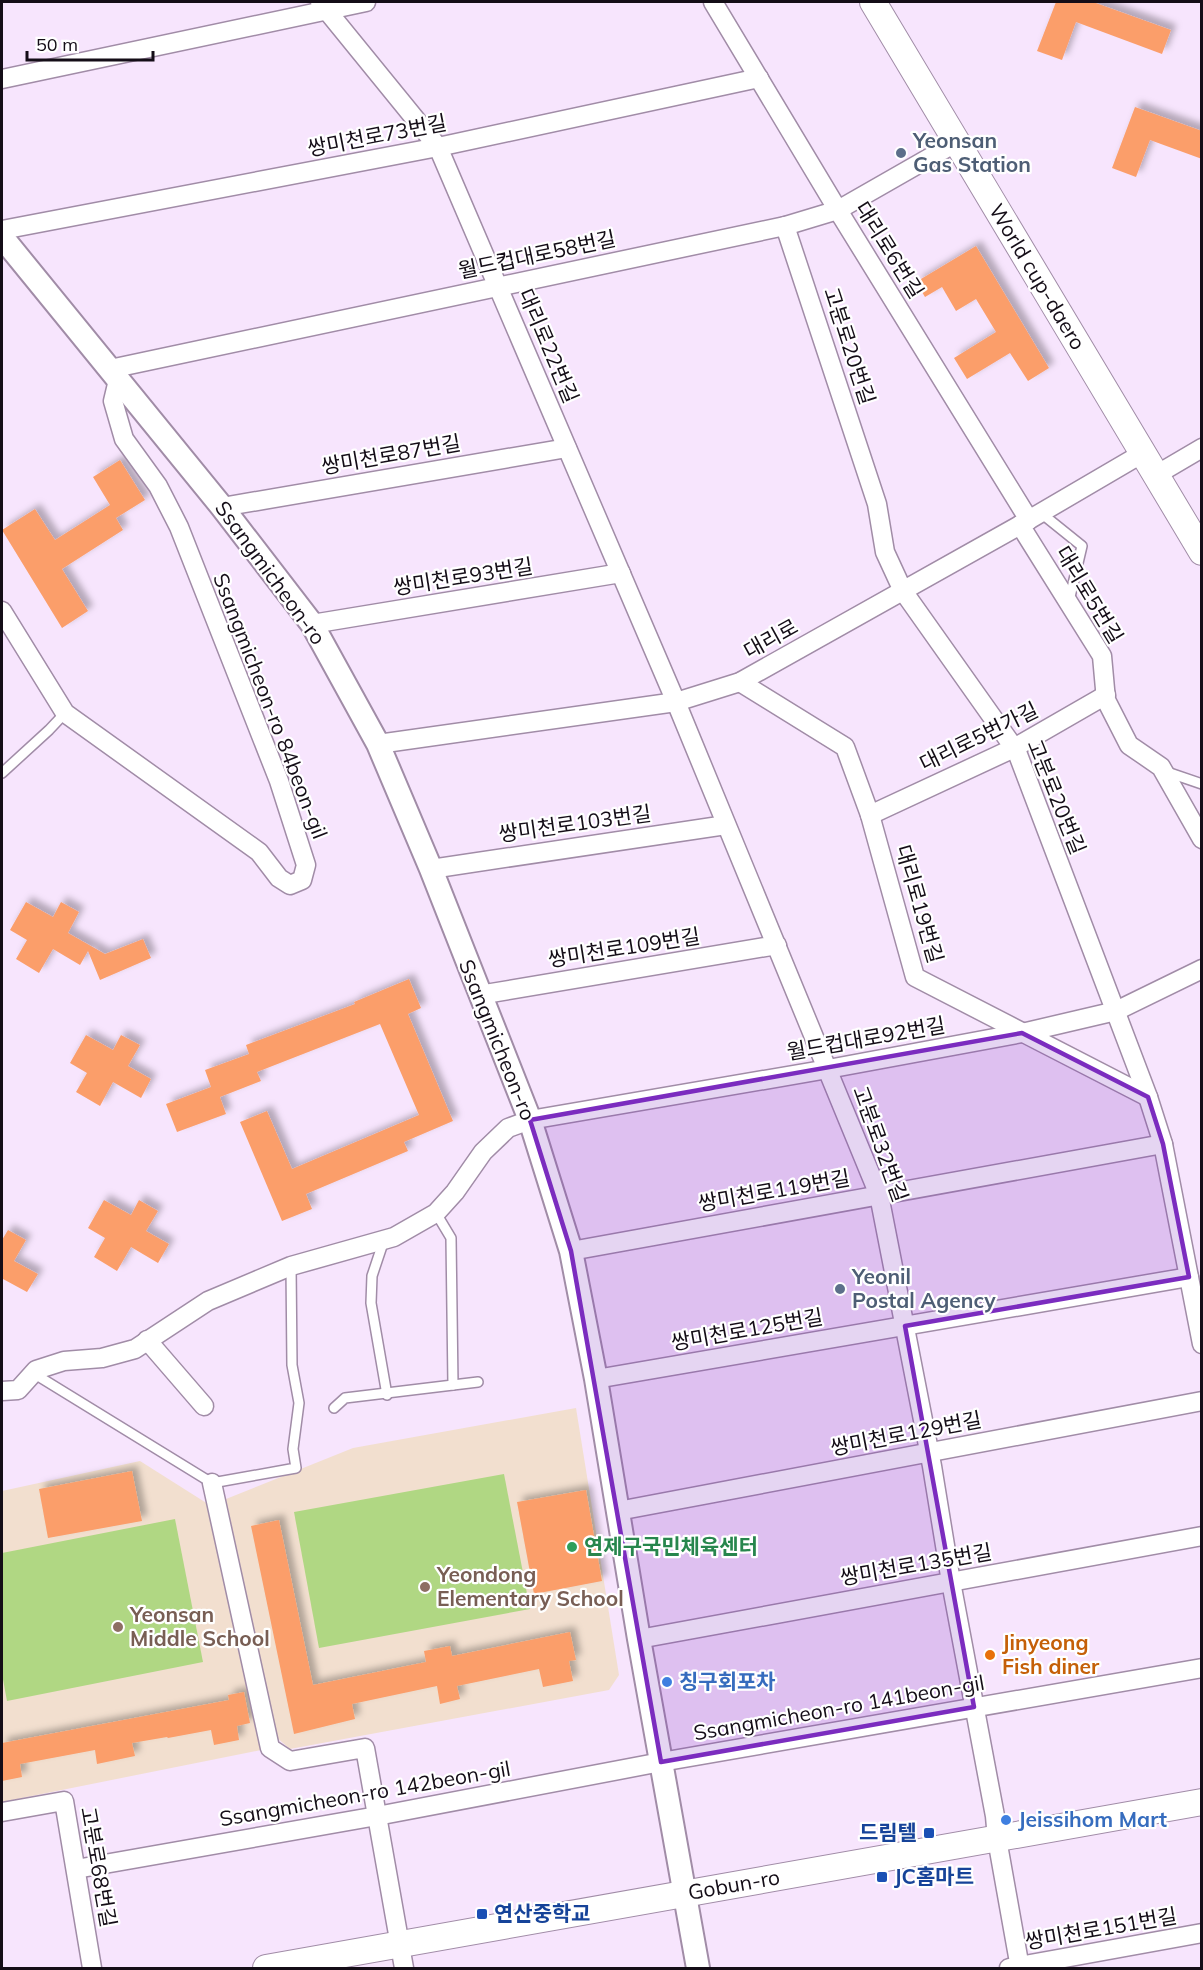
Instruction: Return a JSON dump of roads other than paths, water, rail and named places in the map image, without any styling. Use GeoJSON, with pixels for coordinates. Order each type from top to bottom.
{"type":"FeatureCollection","features":[{"type":"Feature","properties":{"kind":"main road","name":"World cup-daero"},"geometry":{"type":"LineString","coordinates":[[873,2],[1202,552]]}},
{"type":"Feature","properties":{"kind":"main road","name":"Gobun-ro"},"geometry":{"type":"LineString","coordinates":[[266,1968],[401,1957],[686,1894],[1202,1802]]}},
{"type":"Feature","properties":{"kind":"street"},"geometry":{"type":"LineString","coordinates":[[2,79],[324,6],[366,2]]}},
{"type":"Feature","properties":{"kind":"street","name":"대리로6번길"},"geometry":{"type":"LineString","coordinates":[[713,2],[838,210],[1030,519]]}},
{"type":"Feature","properties":{"kind":"street","name":"대리로22번길"},"geometry":{"type":"LineString","coordinates":[[324,6],[438,147],[676,702]]}},
{"type":"Feature","properties":{"kind":"street","name":"쌍미천로73번길"},"geometry":{"type":"LineString","coordinates":[[2,230],[438,147],[759,78]]}},
{"type":"Feature","properties":{"kind":"street","name":"월드컵대로58번길"},"geometry":{"type":"LineString","coordinates":[[114,375],[498,286],[785,226],[838,210],[957,142]]}},
{"type":"Feature","properties":{"kind":"street","name":"고분로20번길"},"geometry":{"type":"LineString","coordinates":[[785,226],[877,504],[885,552],[903,591],[1014,748],[1116,1011],[1163,1144],[1202,1344]]}},
{"type":"Feature","properties":{"kind":"street","name":"Ssangmicheon-ro"},"geometry":{"type":"LineString","coordinates":[[2,237],[222,507],[312,624],[378,744],[431,869],[530,1120],[571,1251],[596,1379],[639,1639],[698,1968]]}},
{"type":"Feature","properties":{"kind":"street","name":"Ssangmicheon-ro 84beon-gil"},"geometry":{"type":"LineString","coordinates":[[2,611],[65,713],[259,852],[279,878],[290,885],[302,880],[306,865],[279,781],[179,527],[158,486],[124,439],[113,401],[114,375]]}},
{"type":"Feature","properties":{"kind":"street","name":"쌍미천로87번길"},"geometry":{"type":"LineString","coordinates":[[222,507],[567,448]]}},
{"type":"Feature","properties":{"kind":"street","name":"대리로"},"geometry":{"type":"LineString","coordinates":[[378,744],[676,702],[740,682],[1030,519],[1149,464],[1202,448]]}},
{"type":"Feature","properties":{"kind":"street","name":"대리로5번길"},"geometry":{"type":"LineString","coordinates":[[1030,519],[1069,601],[1102,656],[1106,700],[1129,745],[1162,770],[1202,839]]}},
{"type":"Feature","properties":{"kind":"street","name":"쌍미천로93번길"},"geometry":{"type":"LineString","coordinates":[[312,624],[621,573]]}},
{"type":"Feature","properties":{"kind":"street","name":"대리로19번길"},"geometry":{"type":"LineString","coordinates":[[740,682],[845,747],[870,815],[915,977],[1148,1097]]}},
{"type":"Feature","properties":{"kind":"street","name":"대리로5번가길"},"geometry":{"type":"LineString","coordinates":[[870,815],[1014,748],[1106,695]]}},
{"type":"Feature","properties":{"kind":"street","name":"고분로32번길"},"geometry":{"type":"LineString","coordinates":[[676,702],[879,1195],[995,1816],[996,1839],[1016,1968]]}},
{"type":"Feature","properties":{"kind":"street","name":"쌍미천로103번길"},"geometry":{"type":"LineString","coordinates":[[431,869],[726,825]]}},
{"type":"Feature","properties":{"kind":"street","name":"쌍미천로109번길"},"geometry":{"type":"LineString","coordinates":[[479,995],[777,945]]}},
{"type":"Feature","properties":{"kind":"street","name":"월드컵대로92번길"},"geometry":{"type":"LineString","coordinates":[[2,1391],[18,1390],[36,1370],[64,1361],[102,1358],[135,1349],[208,1301],[291,1266],[393,1238],[436,1213],[455,1192],[483,1152],[508,1128],[530,1120],[1022,1033],[1116,1011],[1202,969]]}},
{"type":"Feature","properties":{"kind":"street","name":"쌍미천로119번길"},"geometry":{"type":"LineString","coordinates":[[571,1251],[1163,1144]]}},
{"type":"Feature","properties":{"kind":"street","name":"쌍미천로125번길"},"geometry":{"type":"LineString","coordinates":[[596,1379],[1189,1277]]}},
{"type":"Feature","properties":{"kind":"street"},"geometry":{"type":"LineString","coordinates":[[147,1340],[204,1406]]}},
{"type":"Feature","properties":{"kind":"street","name":"쌍미천로129번길"},"geometry":{"type":"LineString","coordinates":[[618,1511],[1202,1401]]}},
{"type":"Feature","properties":{"kind":"street"},"geometry":{"type":"LineString","coordinates":[[212,1483],[270,1748],[290,1761],[365,1748],[401,1957]]}},
{"type":"Feature","properties":{"kind":"street","name":"쌍미천로135번길"},"geometry":{"type":"LineString","coordinates":[[639,1639],[1202,1536]]}},
{"type":"Feature","properties":{"kind":"street","name":"Ssangmicheon-ro 141beon-gil"},"geometry":{"type":"LineString","coordinates":[[661,1762],[1202,1668]]}},
{"type":"Feature","properties":{"kind":"street","name":"Ssangmicheon-ro 142beon-gil"},"geometry":{"type":"LineString","coordinates":[[76,1869],[377,1816],[661,1762]]}},
{"type":"Feature","properties":{"kind":"street","name":"고분로68번길"},"geometry":{"type":"LineString","coordinates":[[2,1812],[64,1801],[92,1968]]}},
{"type":"Feature","properties":{"kind":"street","name":"쌍미천로151번길"},"geometry":{"type":"LineString","coordinates":[[1016,1968],[1202,1933]]}},
{"type":"Feature","properties":{"kind":"lane"},"geometry":{"type":"LineString","coordinates":[[1030,519],[1082,546],[1069,601]]}},
{"type":"Feature","properties":{"kind":"lane"},"geometry":{"type":"LineString","coordinates":[[2,773],[65,713]]}},
{"type":"Feature","properties":{"kind":"lane"},"geometry":{"type":"LineString","coordinates":[[1162,770],[1202,784]]}},
{"type":"Feature","properties":{"kind":"lane"},"geometry":{"type":"LineString","coordinates":[[436,1213],[451,1238],[453,1385]]}},
{"type":"Feature","properties":{"kind":"lane"},"geometry":{"type":"LineString","coordinates":[[384,1240],[372,1276],[371,1303],[387,1395]]}},
{"type":"Feature","properties":{"kind":"lane"},"geometry":{"type":"LineString","coordinates":[[33,1373],[212,1483],[296,1468],[293,1449],[299,1403],[292,1365],[291,1266]]}},
{"type":"Feature","properties":{"kind":"lane"},"geometry":{"type":"LineString","coordinates":[[334,1408],[345,1398],[387,1395],[478,1382]]}},
{"type":"Feature","properties":{"kind":"place","name":"Yeonsan Gas Station"},"geometry":{"type":"Point","coordinates":[901,153]}},
{"type":"Feature","properties":{"kind":"place","name":"Yeonil Postal Agency"},"geometry":{"type":"Point","coordinates":[840,1289]}},
{"type":"Feature","properties":{"kind":"place","name":"연제구국민체육센터"},"geometry":{"type":"Point","coordinates":[572,1547]}},
{"type":"Feature","properties":{"kind":"place","name":"Yeondong Elementary School"},"geometry":{"type":"Point","coordinates":[425,1587]}},
{"type":"Feature","properties":{"kind":"place","name":"Yeonsan Middle School"},"geometry":{"type":"Point","coordinates":[118,1627]}},
{"type":"Feature","properties":{"kind":"place","name":"Jinyeong Fish diner"},"geometry":{"type":"Point","coordinates":[990,1655]}},
{"type":"Feature","properties":{"kind":"place","name":"칭구회포차"},"geometry":{"type":"Point","coordinates":[667,1682]}},
{"type":"Feature","properties":{"kind":"place","name":"Jeissihom Mart"},"geometry":{"type":"Point","coordinates":[1006,1820]}},
{"type":"Feature","properties":{"kind":"place","name":"드림텔"},"geometry":{"type":"Point","coordinates":[929,1833]}},
{"type":"Feature","properties":{"kind":"place","name":"JC홈마트"},"geometry":{"type":"Point","coordinates":[882,1877]}},
{"type":"Feature","properties":{"kind":"place","name":"연산중학교"},"geometry":{"type":"Point","coordinates":[482,1914]}}]}
